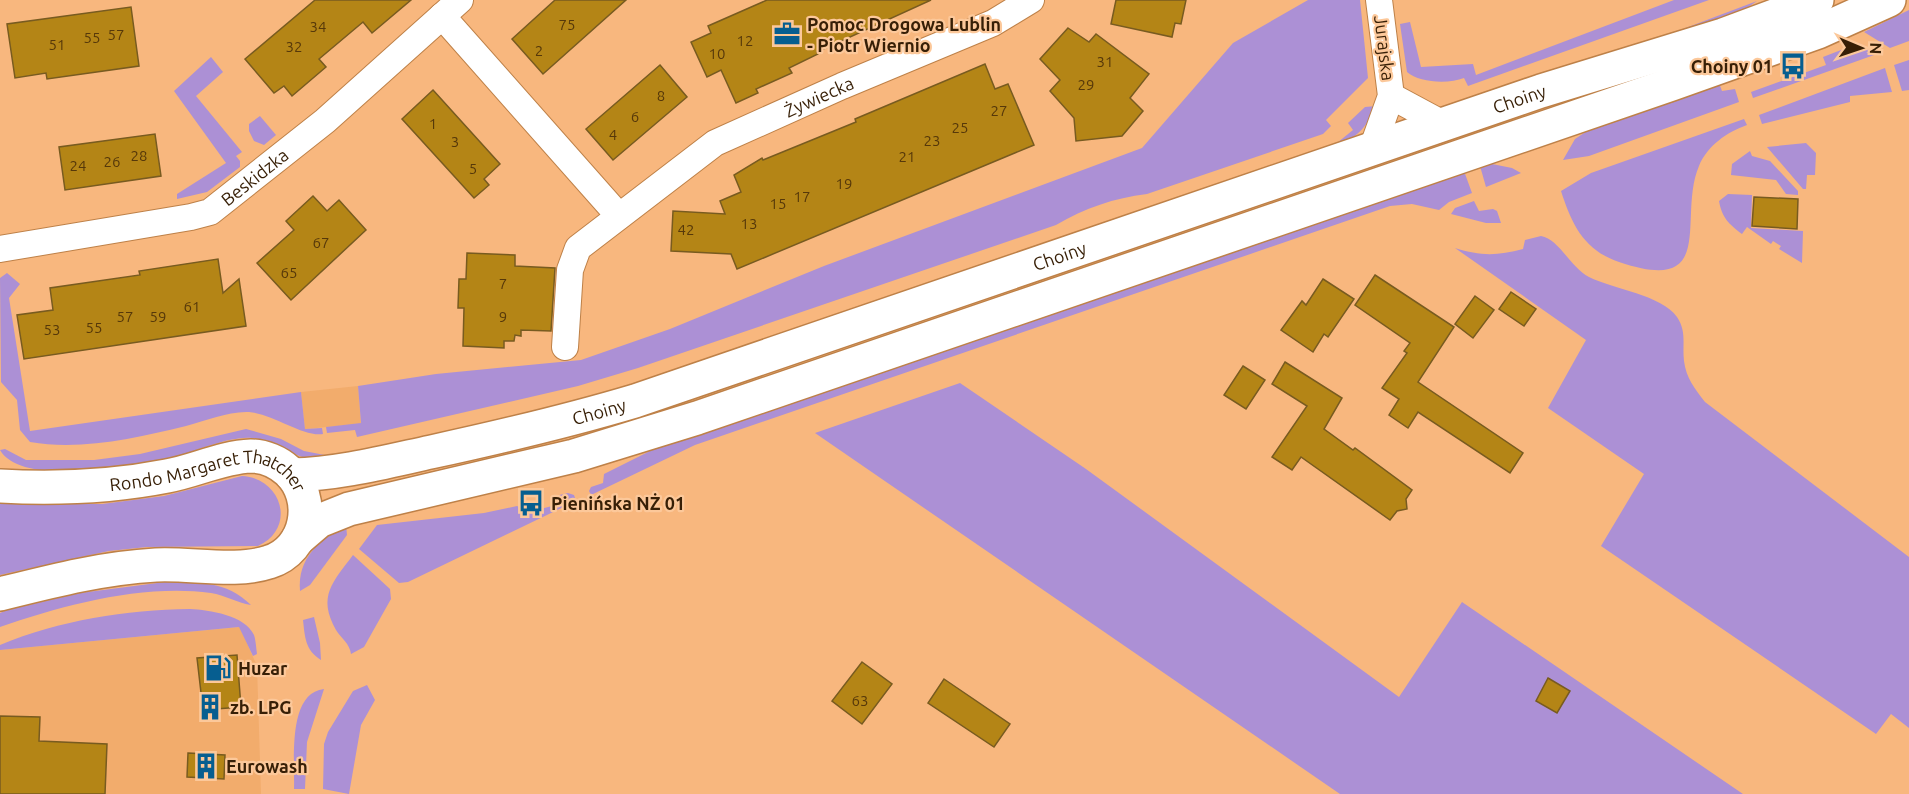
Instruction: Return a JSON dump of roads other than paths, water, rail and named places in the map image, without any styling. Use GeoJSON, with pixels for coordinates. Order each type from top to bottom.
{"type":"FeatureCollection","features":[{"type":"Feature","properties":{"kind":"street","name":"Żywiecka"},"geometry":{"type":"LineString","coordinates":[[565,346],[570,270],[578,248],[715,143],[842,86],[993,23],[1031,0]]}},
{"type":"Feature","properties":{"kind":"street","name":"Jurajska"},"geometry":{"type":"LineString","coordinates":[[1371,149],[1391,96],[1379,0]]}},
{"type":"Feature","properties":{"kind":"street","name":"Choiny"},"geometry":{"type":"LineString","coordinates":[[292,475],[319,474],[372,465],[598,412],[1371,149],[1723,35],[1817,0]]}},
{"type":"Feature","properties":{"kind":"street","name":"Choiny"},"geometry":{"type":"LineString","coordinates":[[298,539],[312,526],[334,514],[574,456],[652,433],[1808,36],[1889,0]]}},
{"type":"Feature","properties":{"kind":"street"},"geometry":{"type":"LineString","coordinates":[[451,8],[620,216]]}},
{"type":"Feature","properties":{"kind":"street","name":"Beskidzka"},"geometry":{"type":"LineString","coordinates":[[0,249],[191,218],[210,212],[325,121],[451,8]]}},
{"type":"Feature","properties":{"kind":"street","name":"Jurajska"},"geometry":{"type":"LineString","coordinates":[[1391,96],[1445,125]]}},
{"type":"Feature","properties":{"kind":"street","name":"Rondo Margaret Thatcher"},"geometry":{"type":"LineString","coordinates":[[0,486],[60,488],[107,486],[166,477],[251,456],[273,461],[292,475],[301,487],[306,506],[304,524],[298,539]]}},
{"type":"Feature","properties":{"kind":"street"},"geometry":{"type":"LineString","coordinates":[[0,594],[66,577],[120,567],[165,564],[255,565],[282,556],[298,539]]}},
{"type":"Feature","properties":{"kind":"place","name":"Pomoc Drogowa Lublin - Piotr Wiernio"},"geometry":{"type":"Point","coordinates":[787,34]}},
{"type":"Feature","properties":{"kind":"place","name":"Choiny 01"},"geometry":{"type":"Point","coordinates":[1793,66]}},
{"type":"Feature","properties":{"kind":"place","name":"Pienińska NŻ 01"},"geometry":{"type":"Point","coordinates":[531,503]}},
{"type":"Feature","properties":{"kind":"place","name":"Huzar"},"geometry":{"type":"Point","coordinates":[218,668]}},
{"type":"Feature","properties":{"kind":"place","name":"zb. LPG"},"geometry":{"type":"Point","coordinates":[210,707]}},
{"type":"Feature","properties":{"kind":"place","name":"Eurowash"},"geometry":{"type":"Point","coordinates":[206,766]}}]}
